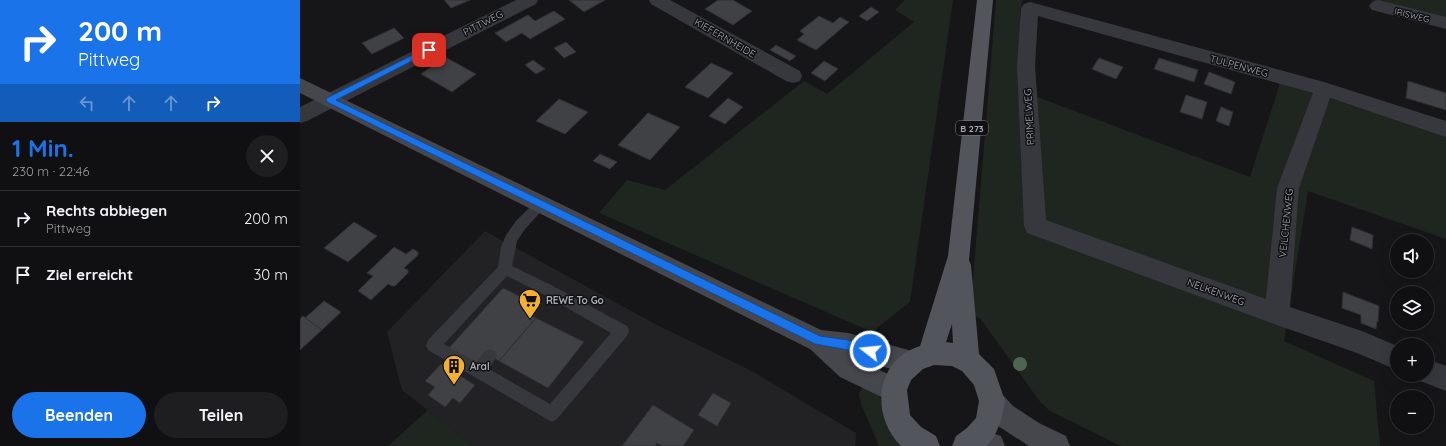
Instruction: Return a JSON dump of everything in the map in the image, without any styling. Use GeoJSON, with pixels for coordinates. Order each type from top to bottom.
{"type":"FeatureCollection","features":[{"type":"Feature","properties":{"kind":"main road","name":"B 273"},"geometry":{"type":"LineString","coordinates":[[967,360],[959,256],[985,0]]}},
{"type":"Feature","properties":{"kind":"main road"},"geometry":{"type":"LineString","coordinates":[[300,85],[819,341],[848,368],[894,390]]}},
{"type":"Feature","properties":{"kind":"main road","name":"B 273"},"geometry":{"type":"LineString","coordinates":[[920,358],[940,324],[944,302],[959,256]]}},
{"type":"Feature","properties":{"kind":"main road"},"geometry":{"type":"LineString","coordinates":[[819,341],[920,358],[942,352],[955,354],[967,360],[980,371],[988,385],[992,402],[990,417],[984,430],[982,445]]}},
{"type":"Feature","properties":{"kind":"main road"},"geometry":{"type":"LineString","coordinates":[[920,358],[897,379],[894,390],[893,405],[898,420],[907,433],[921,445]]}},
{"type":"Feature","properties":{"kind":"main road"},"geometry":{"type":"LineString","coordinates":[[992,402],[1011,419],[1030,432],[1056,446]]}},
{"type":"Feature","properties":{"kind":"street","name":"PITTWEG"},"geometry":{"type":"LineString","coordinates":[[300,116],[530,0]]}},
{"type":"Feature","properties":{"kind":"street","name":"KIEFERNHEIDE"},"geometry":{"type":"LineString","coordinates":[[657,0],[793,76]]}},
{"type":"Feature","properties":{"kind":"street","name":"IRISWEG"},"geometry":{"type":"LineString","coordinates":[[1378,6],[1446,23]]}},
{"type":"Feature","properties":{"kind":"street","name":"TULPENWEG"},"geometry":{"type":"LineString","coordinates":[[1030,8],[1324,89],[1446,129]]}},
{"type":"Feature","properties":{"kind":"street","name":"PRIMELWEG"},"geometry":{"type":"LineString","coordinates":[[1030,8],[1026,66],[1035,226]]}},
{"type":"Feature","properties":{"kind":"street","name":"VEILCHENWEG"},"geometry":{"type":"LineString","coordinates":[[1277,314],[1288,188],[1324,89]]}},
{"type":"Feature","properties":{"kind":"street","name":"NELKENWEG"},"geometry":{"type":"LineString","coordinates":[[1035,226],[1277,314],[1362,343],[1390,355]]}},
{"type":"Feature","properties":{"kind":"street"},"geometry":{"type":"LineString","coordinates":[[1434,374],[1446,379]]}},
{"type":"Feature","properties":{"kind":"lane"},"geometry":{"type":"LineString","coordinates":[[505,269],[548,290],[622,331],[552,414],[434,345],[505,269],[505,252],[512,234],[542,204]]}},
{"type":"Feature","properties":{"kind":"lane"},"geometry":{"type":"LineString","coordinates":[[478,371],[490,356]]}},
{"type":"Feature","properties":{"kind":"shaded area"},"geometry":{"type":"Polygon","coordinates":[[[905,0],[953,0],[910,302],[872,332],[599,213],[627,180],[665,190],[804,81],[827,94],[914,22],[895,10],[905,0]]]}},
{"type":"Feature","properties":{"kind":"shaded area"},"geometry":{"type":"Polygon","coordinates":[[[996,0],[1023,0],[1020,11],[1024,92],[1250,177],[1280,83],[1446,135],[1446,239],[1308,191],[1284,341],[1374,381],[1380,446],[1121,446],[1050,411],[1041,403],[980,318],[970,316],[996,0]]]}},
{"type":"Feature","properties":{"kind":"shaded area"},"geometry":{"type":"Polygon","coordinates":[[[1370,0],[1446,0],[1446,20],[1420,15],[1370,0]]]}},
{"type":"Feature","properties":{"kind":"shaded area"},"geometry":{"type":"Polygon","coordinates":[[[485,231],[657,325],[750,370],[856,433],[855,446],[473,446],[402,390],[387,332],[485,231]]]}},
{"type":"Feature","properties":{"kind":"shaded area"},"geometry":{"type":"Polygon","coordinates":[[[865,381],[881,399],[883,409],[903,446],[879,446],[861,404],[859,394],[865,381]]]}},
{"type":"Feature","properties":{"kind":"shaded area"},"geometry":{"type":"Polygon","coordinates":[[[428,410],[473,446],[388,446],[428,410]]]}},
{"type":"Feature","properties":{"kind":"building"},"geometry":{"type":"Polygon","coordinates":[[[444,0],[470,0],[451,8],[444,0]]]}},
{"type":"Feature","properties":{"kind":"building"},"geometry":{"type":"Polygon","coordinates":[[[569,0],[605,0],[584,12],[569,0]]]}},
{"type":"Feature","properties":{"kind":"building"},"geometry":{"type":"Polygon","coordinates":[[[718,0],[733,0],[752,11],[733,25],[705,9],[718,0]]]}},
{"type":"Feature","properties":{"kind":"building"},"geometry":{"type":"Polygon","coordinates":[[[871,7],[879,12],[867,21],[859,16],[871,7]]]}},
{"type":"Feature","properties":{"kind":"building"},"geometry":{"type":"Polygon","coordinates":[[[554,11],[565,19],[530,39],[522,33],[506,42],[495,33],[528,15],[535,21],[554,11]]]}},
{"type":"Feature","properties":{"kind":"building"},"geometry":{"type":"Polygon","coordinates":[[[819,16],[833,23],[840,17],[849,22],[816,50],[797,40],[804,34],[800,31],[819,16]]]}},
{"type":"Feature","properties":{"kind":"building"},"geometry":{"type":"Polygon","coordinates":[[[394,28],[404,38],[372,54],[362,43],[394,28]]]}},
{"type":"Feature","properties":{"kind":"building"},"geometry":{"type":"Polygon","coordinates":[[[566,42],[576,52],[564,58],[554,48],[566,42]]]}},
{"type":"Feature","properties":{"kind":"building"},"geometry":{"type":"Polygon","coordinates":[[[776,45],[796,56],[790,61],[770,50],[776,45]]]}},
{"type":"Feature","properties":{"kind":"building"},"geometry":{"type":"Polygon","coordinates":[[[445,57],[476,74],[452,92],[421,74],[445,57]]]}},
{"type":"Feature","properties":{"kind":"building"},"geometry":{"type":"Polygon","coordinates":[[[1099,58],[1123,67],[1116,79],[1092,69],[1099,58]]]}},
{"type":"Feature","properties":{"kind":"building"},"geometry":{"type":"Polygon","coordinates":[[[1159,58],[1198,70],[1194,82],[1154,69],[1159,58]]]}},
{"type":"Feature","properties":{"kind":"building"},"geometry":{"type":"Polygon","coordinates":[[[533,60],[545,69],[536,74],[525,65],[533,60]]]}},
{"type":"Feature","properties":{"kind":"building"},"geometry":{"type":"Polygon","coordinates":[[[824,61],[838,69],[825,81],[811,73],[824,61]]]}},
{"type":"Feature","properties":{"kind":"building"},"geometry":{"type":"Polygon","coordinates":[[[711,63],[733,73],[708,98],[685,87],[711,63]]]}},
{"type":"Feature","properties":{"kind":"building"},"geometry":{"type":"Polygon","coordinates":[[[1209,72],[1235,82],[1231,94],[1204,84],[1209,72]]]}},
{"type":"Feature","properties":{"kind":"building"},"geometry":{"type":"Polygon","coordinates":[[[1408,81],[1446,93],[1446,110],[1406,98],[1408,81]]]}},
{"type":"Feature","properties":{"kind":"building"},"geometry":{"type":"Polygon","coordinates":[[[1186,95],[1207,102],[1202,119],[1180,112],[1186,95]]]}},
{"type":"Feature","properties":{"kind":"building"},"geometry":{"type":"Polygon","coordinates":[[[728,98],[743,107],[725,124],[709,116],[728,98]]]}},
{"type":"Feature","properties":{"kind":"building"},"geometry":{"type":"Polygon","coordinates":[[[559,99],[588,112],[565,134],[536,121],[559,99]]]}},
{"type":"Feature","properties":{"kind":"building"},"geometry":{"type":"Polygon","coordinates":[[[1221,107],[1233,112],[1229,126],[1216,121],[1221,107]]]}},
{"type":"Feature","properties":{"kind":"building"},"geometry":{"type":"Polygon","coordinates":[[[648,113],[680,127],[650,160],[618,145],[648,113]]]}},
{"type":"Feature","properties":{"kind":"building"},"geometry":{"type":"Polygon","coordinates":[[[600,154],[617,162],[610,169],[593,161],[600,154]]]}},
{"type":"Feature","properties":{"kind":"building"},"geometry":{"type":"Polygon","coordinates":[[[354,222],[377,236],[348,262],[324,248],[354,222]]]}},
{"type":"Feature","properties":{"kind":"building"},"geometry":{"type":"Polygon","coordinates":[[[1352,227],[1373,235],[1372,249],[1350,240],[1352,227]]]}},
{"type":"Feature","properties":{"kind":"building"},"geometry":{"type":"Polygon","coordinates":[[[394,247],[406,254],[413,249],[418,252],[418,255],[404,268],[408,270],[408,273],[395,286],[388,284],[371,300],[358,291],[373,276],[367,273],[394,247]]]}},
{"type":"Feature","properties":{"kind":"building"},"geometry":{"type":"Polygon","coordinates":[[[503,288],[531,302],[523,311],[536,318],[499,361],[485,353],[475,365],[448,349],[503,288]]]}},
{"type":"Feature","properties":{"kind":"building"},"geometry":{"type":"Polygon","coordinates":[[[1343,292],[1379,306],[1376,329],[1361,323],[1361,315],[1342,308],[1343,292]]]}},
{"type":"Feature","properties":{"kind":"building"},"geometry":{"type":"Polygon","coordinates":[[[324,301],[341,312],[322,330],[305,318],[324,301]]]}},
{"type":"Feature","properties":{"kind":"building"},"geometry":{"type":"Polygon","coordinates":[[[303,316],[322,330],[300,350],[300,319],[303,316]]]}},
{"type":"Feature","properties":{"kind":"building"},"geometry":{"type":"Polygon","coordinates":[[[536,318],[584,342],[548,388],[499,361],[536,318]]]}},
{"type":"Feature","properties":{"kind":"building","name":"Aral"},"geometry":{"type":"Polygon","coordinates":[[[441,364],[475,385],[460,403],[453,398],[445,407],[428,395],[435,387],[425,381],[441,364]]]}},
{"type":"Feature","properties":{"kind":"building"},"geometry":{"type":"Polygon","coordinates":[[[713,393],[731,403],[717,426],[698,415],[713,393]]]}},
{"type":"Feature","properties":{"kind":"building"},"geometry":{"type":"Polygon","coordinates":[[[653,405],[694,430],[683,446],[662,446],[657,443],[655,446],[622,446],[653,405]]]}},
{"type":"Feature","properties":{"kind":"place","name":"REWE To Go"},"geometry":{"type":"Point","coordinates":[530,320]}},
{"type":"Feature","properties":{"kind":"place","name":"Aral"},"geometry":{"type":"Point","coordinates":[454,386]}},
{"type":"Feature","properties":{"kind":"route"},"geometry":{"type":"LineString","coordinates":[[429,50],[330,100],[556,210],[819,341],[848,345],[870,351]]}}]}
